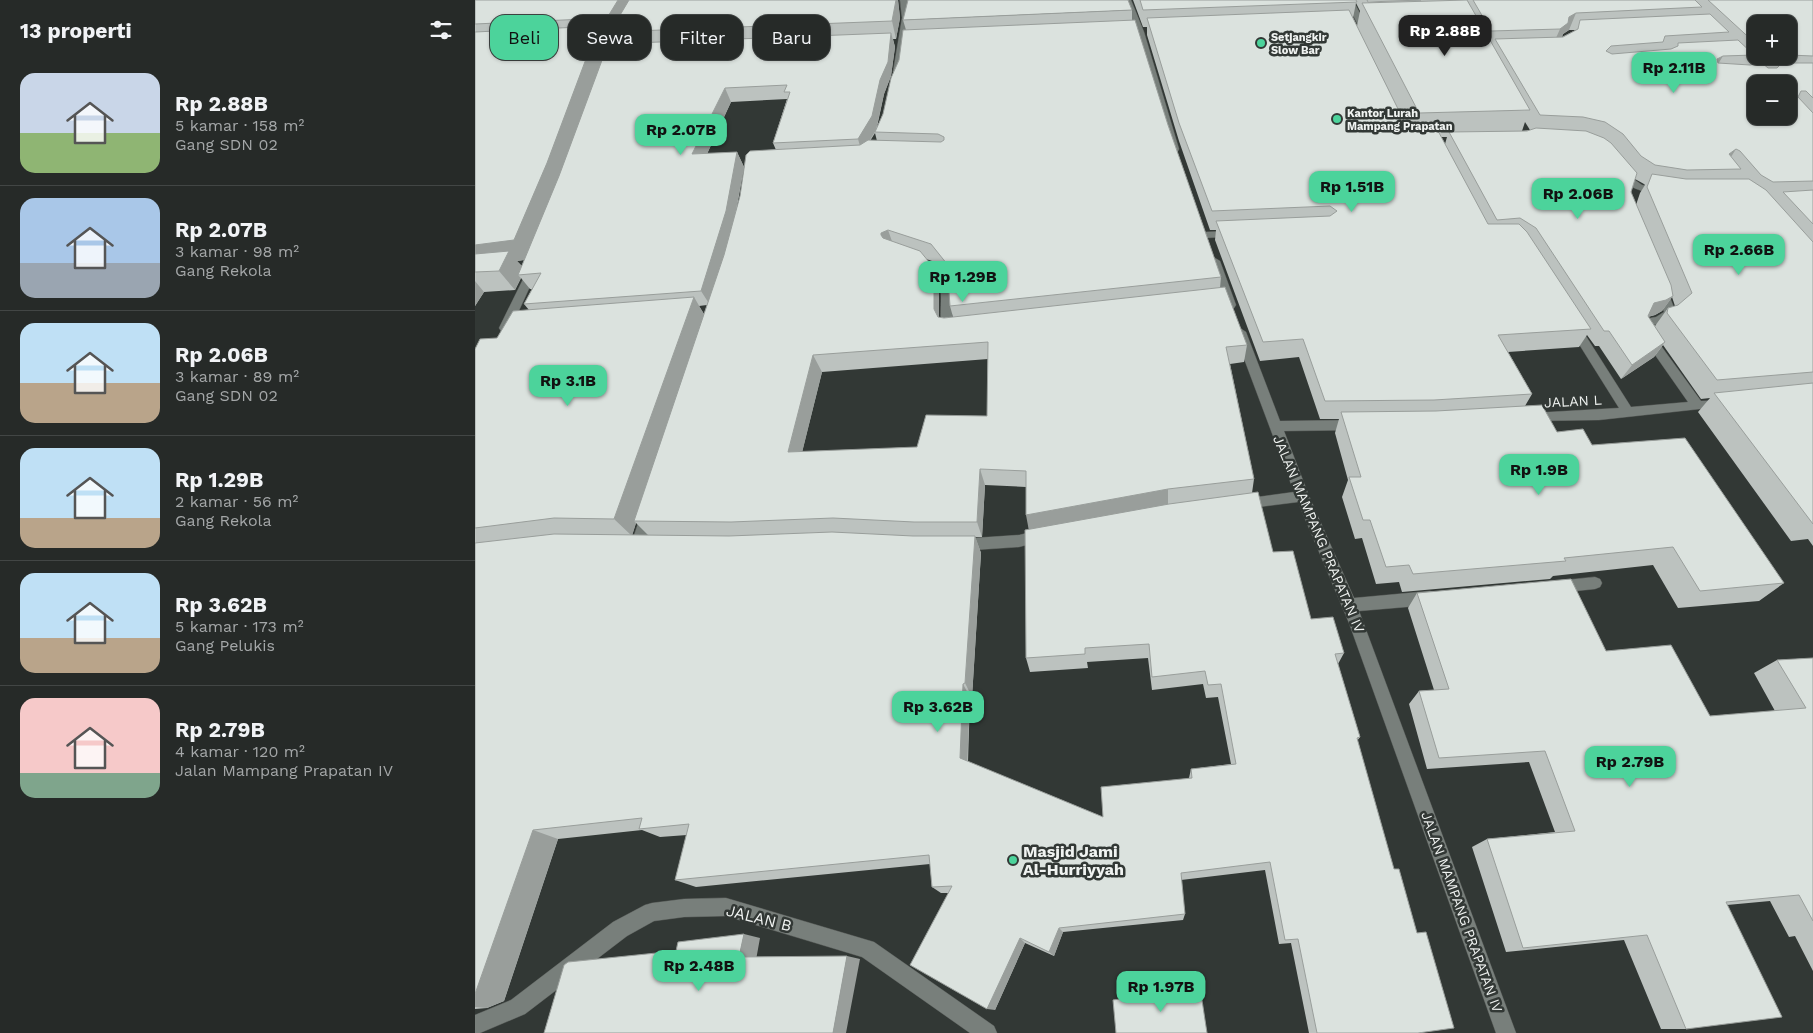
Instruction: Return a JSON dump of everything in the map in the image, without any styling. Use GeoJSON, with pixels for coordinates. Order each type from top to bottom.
{"type":"FeatureCollection","features":[{"type":"Feature","properties":{"kind":"street"},"geometry":{"type":"LineString","coordinates":[[893,85],[897,76],[906,18],[904,0]]}},
{"type":"Feature","properties":{"kind":"street"},"geometry":{"type":"LineString","coordinates":[[1127,0],[1141,32],[1180,161]]}},
{"type":"Feature","properties":{"kind":"street"},"geometry":{"type":"LineString","coordinates":[[1349,0],[1361,23]]}},
{"type":"Feature","properties":{"kind":"street"},"geometry":{"type":"LineString","coordinates":[[1350,24],[1371,23]]}},
{"type":"Feature","properties":{"kind":"street"},"geometry":{"type":"LineString","coordinates":[[1617,168],[1635,186],[1670,192]]}},
{"type":"Feature","properties":{"kind":"street"},"geometry":{"type":"LineString","coordinates":[[1631,199],[1635,186]]}},
{"type":"Feature","properties":{"kind":"street","name":"JALAN MAMPANG PRAPATAN IV"},"geometry":{"type":"LineString","coordinates":[[1243,234],[1205,230],[1223,299],[1302,496],[1350,606],[1506,1033]]}},
{"type":"Feature","properties":{"kind":"street"},"geometry":{"type":"LineString","coordinates":[[911,259],[930,265],[946,284],[947,327],[949,330],[964,330]]}},
{"type":"Feature","properties":{"kind":"street"},"geometry":{"type":"LineString","coordinates":[[508,328],[531,264]]}},
{"type":"Feature","properties":{"kind":"street"},"geometry":{"type":"LineString","coordinates":[[1655,274],[1667,300],[1670,313],[1659,320],[1649,322],[1645,332],[1697,405]]}},
{"type":"Feature","properties":{"kind":"street"},"geometry":{"type":"LineString","coordinates":[[1565,313],[1628,412]]}},
{"type":"Feature","properties":{"kind":"street","name":"JALAN L"},"geometry":{"type":"LineString","coordinates":[[1522,419],[1735,402]]}},
{"type":"Feature","properties":{"kind":"street"},"geometry":{"type":"LineString","coordinates":[[1274,426],[1370,425]]}},
{"type":"Feature","properties":{"kind":"street"},"geometry":{"type":"LineString","coordinates":[[1225,506],[1302,496]]}},
{"type":"Feature","properties":{"kind":"street"},"geometry":{"type":"LineString","coordinates":[[619,544],[643,544],[654,499]]}},
{"type":"Feature","properties":{"kind":"street"},"geometry":{"type":"LineString","coordinates":[[941,545],[980,545],[1019,541],[1055,533]]}},
{"type":"Feature","properties":{"kind":"street"},"geometry":{"type":"LineString","coordinates":[[1540,588],[1595,583]]}},
{"type":"Feature","properties":{"kind":"street"},"geometry":{"type":"LineString","coordinates":[[1350,606],[1445,597]]}},
{"type":"Feature","properties":{"kind":"street","name":"JALAN B"},"geometry":{"type":"LineString","coordinates":[[475,1025],[517,1007],[620,929],[652,912],[684,908],[726,907],[867,949],[987,1033]]}},
{"type":"Feature","properties":{"kind":"building"},"geometry":{"type":"Polygon","coordinates":[[[475,0],[618,0],[609,15],[568,15],[568,20],[558,20],[558,15],[490,15],[490,23],[475,24],[475,0]]]}},
{"type":"Feature","properties":{"kind":"building"},"geometry":{"type":"Polygon","coordinates":[[[629,0],[896,0],[892,21],[830,23],[830,15],[753,15],[753,26],[743,27],[743,15],[661,15],[661,30],[651,30],[651,15],[620,15],[629,0]]]}},
{"type":"Feature","properties":{"kind":"building"},"geometry":{"type":"Polygon","coordinates":[[[908,0],[1128,0],[1132,10],[903,20],[908,0]]]}},
{"type":"Feature","properties":{"kind":"building"},"geometry":{"type":"Polygon","coordinates":[[[1140,0],[1356,0],[1357,2],[1143,10],[1140,0]]]}},
{"type":"Feature","properties":{"kind":"building"},"geometry":{"type":"Polygon","coordinates":[[[1367,0],[1421,0],[1368,2],[1367,0]]]}},
{"type":"Feature","properties":{"kind":"building"},"geometry":{"type":"Polygon","coordinates":[[[1467,0],[1530,110],[1419,113],[1362,3],[1467,0]]]}},
{"type":"Feature","properties":{"kind":"building"},"geometry":{"type":"Polygon","coordinates":[[[1473,0],[1695,0],[1702,7],[1576,13],[1569,17],[1568,23],[1560,29],[1491,31],[1473,0]]]}},
{"type":"Feature","properties":{"kind":"building"},"geometry":{"type":"Polygon","coordinates":[[[1708,0],[1813,0],[1813,56],[1797,55],[1797,15],[1747,15],[1747,36],[1708,0]]]}},
{"type":"Feature","properties":{"kind":"building"},"geometry":{"type":"Polygon","coordinates":[[[1349,10],[1406,125],[1414,130],[1437,129],[1488,224],[1519,224],[1527,232],[1591,329],[1498,335],[1532,394],[1434,400],[1325,401],[1303,339],[1263,342],[1216,221],[1330,216],[1337,211],[1330,206],[1212,211],[1179,123],[1147,18],[1349,10]]]}},
{"type":"Feature","properties":{"kind":"building"},"geometry":{"type":"Polygon","coordinates":[[[1710,14],[1729,32],[1665,36],[1663,42],[1611,46],[1606,51],[1612,54],[1671,49],[1678,46],[1678,43],[1738,40],[1747,48],[1747,55],[1723,56],[1717,59],[1718,63],[1764,65],[1768,68],[1777,68],[1778,65],[1813,63],[1813,98],[1806,91],[1801,91],[1798,97],[1813,113],[1813,181],[1773,182],[1761,175],[1736,149],[1729,154],[1741,169],[1687,170],[1655,165],[1641,156],[1623,134],[1605,122],[1583,117],[1540,115],[1495,39],[1563,37],[1578,29],[1580,20],[1710,14]]]}},
{"type":"Feature","properties":{"kind":"building"},"geometry":{"type":"Polygon","coordinates":[[[1135,20],[1168,125],[1221,277],[950,306],[947,264],[931,244],[888,230],[881,233],[881,235],[883,238],[920,251],[934,268],[934,309],[938,317],[944,318],[1225,287],[1247,345],[1226,347],[1254,479],[1168,489],[1026,515],[1026,471],[980,469],[977,522],[914,522],[833,518],[731,522],[634,521],[724,255],[740,196],[746,155],[750,151],[860,145],[868,140],[941,142],[944,140],[944,137],[938,134],[875,132],[883,114],[891,78],[899,60],[903,30],[1135,20]],[[988,342],[813,355],[788,452],[917,447],[926,415],[987,416],[988,342]]]}},
{"type":"Feature","properties":{"kind":"building"},"geometry":{"type":"Polygon","coordinates":[[[558,28],[568,28],[568,60],[586,60],[547,163],[514,240],[475,245],[475,32],[490,31],[490,60],[558,60],[558,28]]]}},
{"type":"Feature","properties":{"kind":"building"},"geometry":{"type":"Polygon","coordinates":[[[891,33],[888,62],[880,80],[872,116],[858,139],[773,143],[790,92],[784,92],[787,85],[725,88],[692,154],[737,152],[726,211],[701,291],[524,304],[541,273],[518,275],[559,176],[602,60],[651,60],[651,42],[661,42],[661,60],[743,60],[743,39],[753,38],[753,60],[830,60],[830,35],[891,33]]]}},
{"type":"Feature","properties":{"kind":"building"},"geometry":{"type":"Polygon","coordinates":[[[1536,128],[1586,131],[1604,138],[1611,143],[1637,173],[1631,192],[1671,285],[1673,296],[1654,303],[1648,316],[1665,342],[1632,365],[1609,331],[1604,331],[1536,228],[1520,218],[1497,220],[1449,132],[1527,131],[1536,128]]]}},
{"type":"Feature","properties":{"kind":"building"},"geometry":{"type":"Polygon","coordinates":[[[1652,174],[1686,179],[1749,179],[1766,190],[1813,242],[1813,372],[1717,380],[1667,313],[1668,308],[1678,305],[1692,293],[1647,187],[1652,174]]]}},
{"type":"Feature","properties":{"kind":"building"},"geometry":{"type":"Polygon","coordinates":[[[1813,190],[1813,224],[1783,192],[1813,190]]]}},
{"type":"Feature","properties":{"kind":"building"},"geometry":{"type":"Polygon","coordinates":[[[509,251],[499,271],[475,272],[475,254],[509,251]]]}},
{"type":"Feature","properties":{"kind":"building"},"geometry":{"type":"Polygon","coordinates":[[[694,297],[614,519],[554,518],[475,528],[475,349],[480,339],[497,338],[513,311],[694,297]]]}},
{"type":"Feature","properties":{"kind":"building"},"geometry":{"type":"Polygon","coordinates":[[[1813,383],[1813,524],[1714,393],[1813,383]]]}},
{"type":"Feature","properties":{"kind":"building"},"geometry":{"type":"Polygon","coordinates":[[[1542,405],[1557,432],[1583,429],[1592,445],[1685,438],[1784,583],[1700,591],[1673,547],[1564,558],[1566,561],[1413,574],[1409,565],[1386,567],[1370,520],[1363,520],[1349,477],[1361,477],[1341,412],[1436,411],[1542,405]]]}},
{"type":"Feature","properties":{"kind":"building"},"geometry":{"type":"Polygon","coordinates":[[[1258,492],[1273,552],[1293,551],[1311,619],[1333,617],[1344,653],[1335,654],[1360,737],[1357,738],[1394,869],[1399,869],[1417,933],[1426,932],[1454,1028],[1418,1033],[1317,1033],[1298,939],[1285,940],[1270,862],[1181,873],[1185,914],[1059,928],[1049,952],[1020,938],[987,1009],[910,965],[952,886],[932,887],[929,855],[675,880],[689,824],[639,829],[642,818],[533,830],[475,994],[475,543],[554,534],[729,536],[832,532],[913,536],[975,536],[965,683],[963,684],[960,758],[1103,817],[1101,787],[1192,778],[1191,769],[1236,764],[1221,684],[1208,685],[1205,671],[1152,677],[1149,644],[1085,648],[1085,654],[1026,658],[1025,530],[1169,504],[1258,492]]]}},
{"type":"Feature","properties":{"kind":"building"},"geometry":{"type":"Polygon","coordinates":[[[1571,579],[1606,651],[1671,645],[1710,716],[1806,708],[1777,660],[1813,658],[1813,921],[1799,895],[1726,902],[1782,1017],[1686,1029],[1647,935],[1523,948],[1487,839],[1575,831],[1545,751],[1439,758],[1419,691],[1449,689],[1417,593],[1571,579]]]}},
{"type":"Feature","properties":{"kind":"building"},"geometry":{"type":"Polygon","coordinates":[[[744,934],[739,957],[847,956],[833,1033],[544,1033],[564,965],[568,962],[676,951],[678,942],[744,934]]]}},
{"type":"Feature","properties":{"kind":"building"},"geometry":{"type":"Polygon","coordinates":[[[1200,987],[1207,1033],[1116,1033],[1113,1000],[1200,987]]]}},
{"type":"Feature","properties":{"kind":"place","name":"Setjangkir Slow Bar"},"geometry":{"type":"Point","coordinates":[1261,43]}},
{"type":"Feature","properties":{"kind":"place","name":"Kantor Lurah Mampang Prapatan"},"geometry":{"type":"Point","coordinates":[1337,119]}},
{"type":"Feature","properties":{"kind":"place","name":"Masjid Jami Al-Hurriyyah"},"geometry":{"type":"Point","coordinates":[1013,860]}}]}
